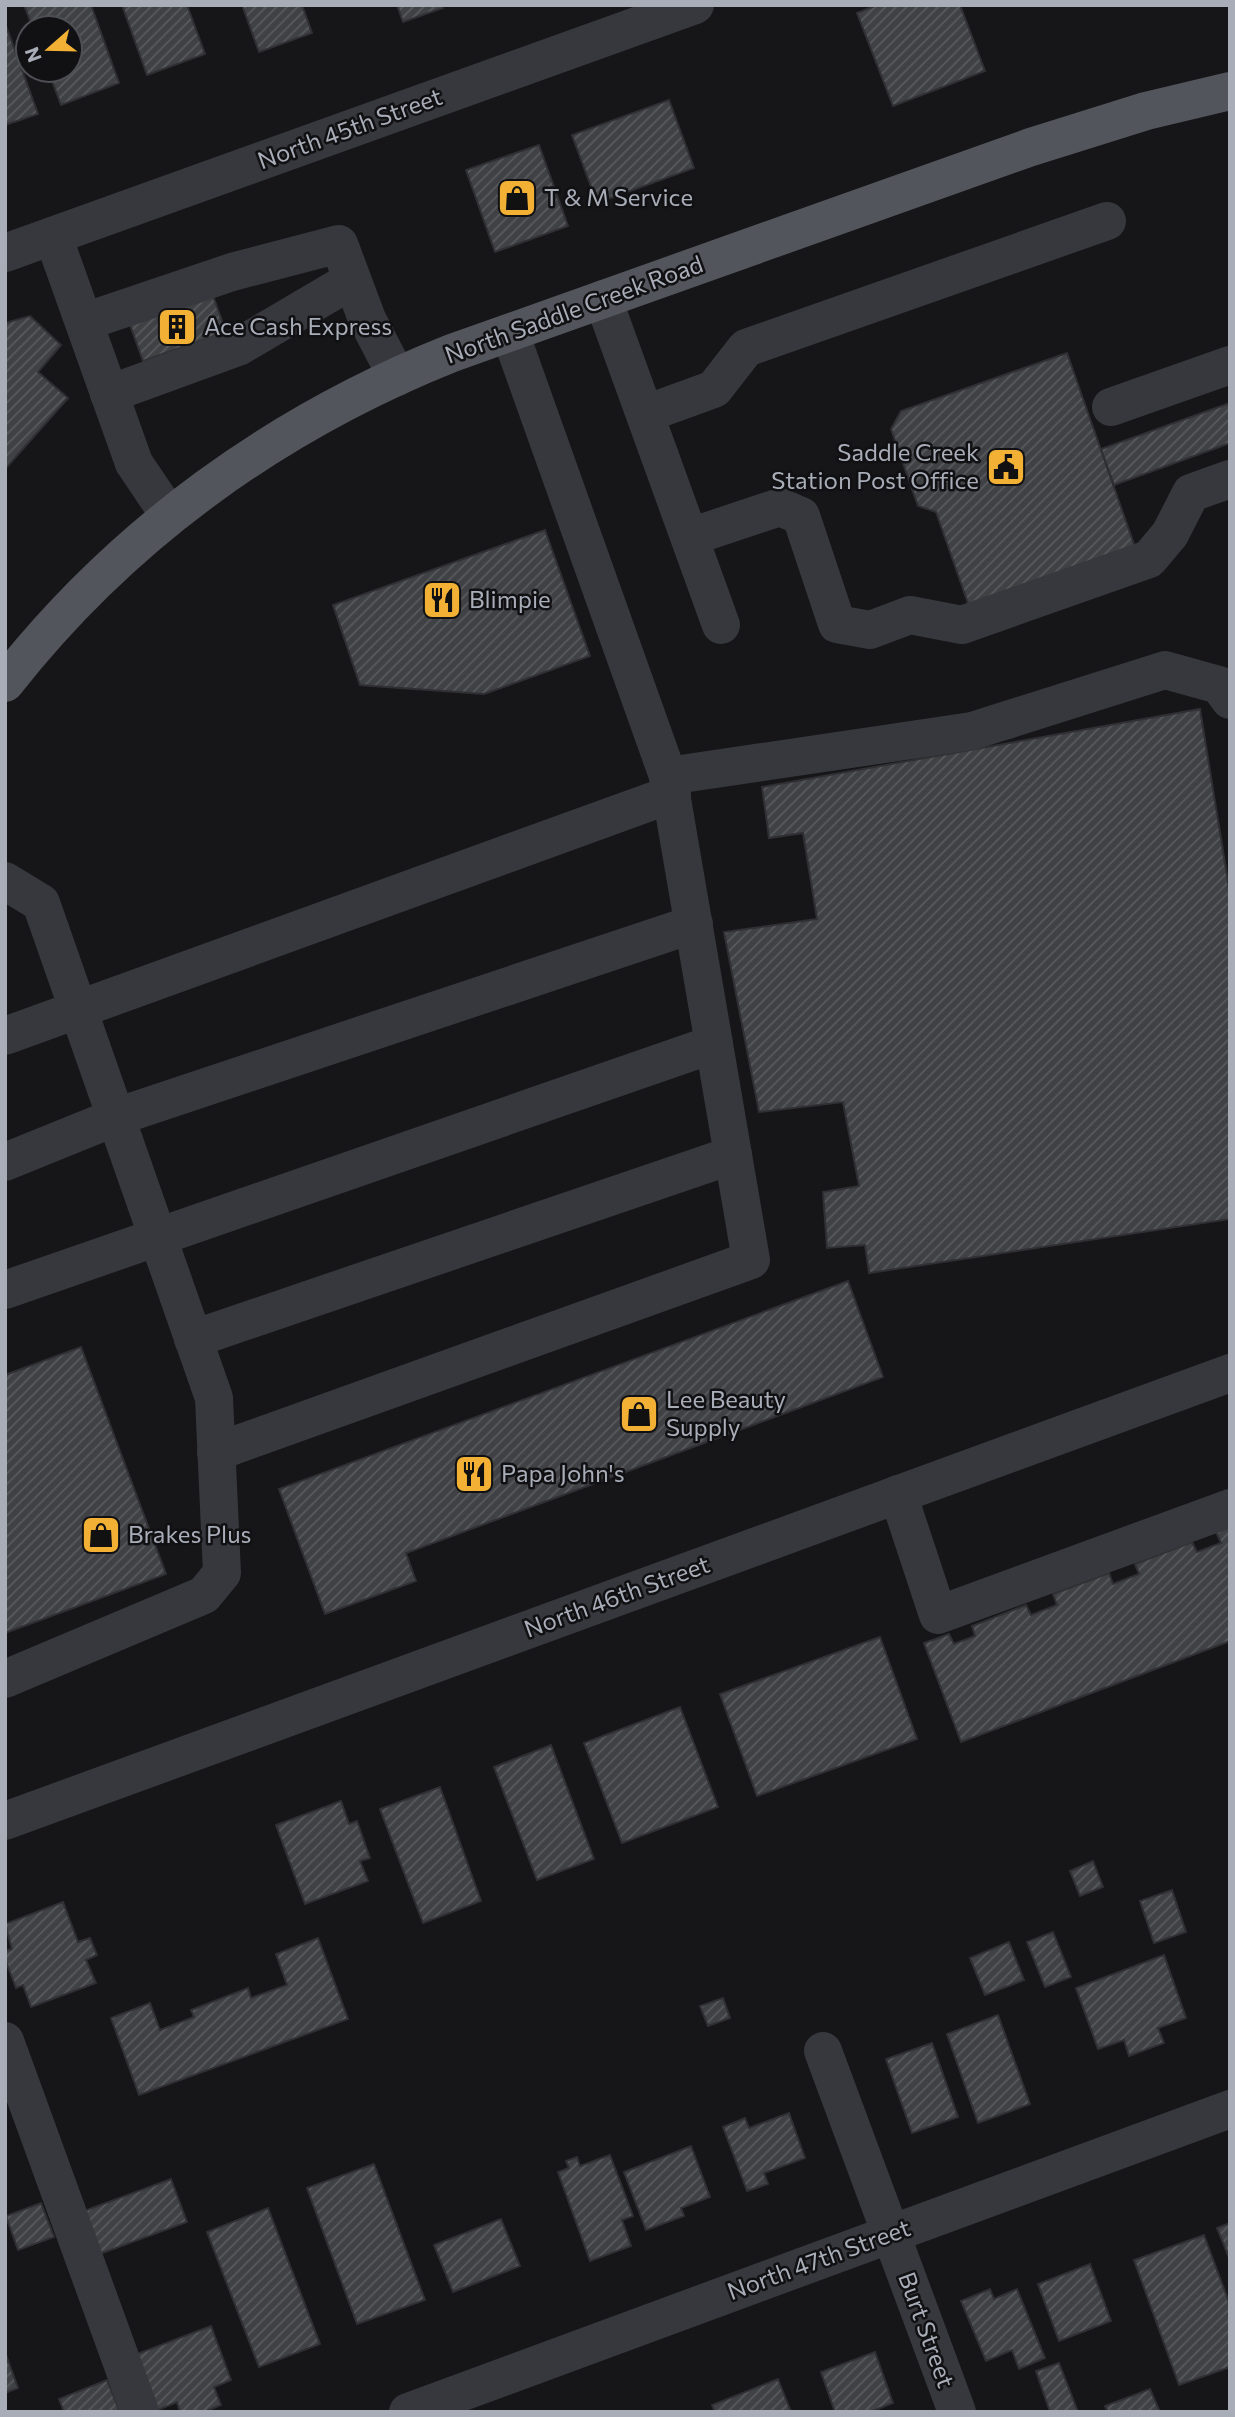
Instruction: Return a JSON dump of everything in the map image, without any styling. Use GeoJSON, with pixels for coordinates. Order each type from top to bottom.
{"type":"FeatureCollection","features":[{"type":"Feature","properties":{"kind":"main road","name":"North Saddle Creek Road"},"geometry":{"type":"LineString","coordinates":[[5,683],[64,613],[144,535],[169,515],[288,434],[397,377],[603,299],[1031,147],[1146,111],[1230,91]]}},
{"type":"Feature","properties":{"kind":"street","name":"North 45th Street"},"geometry":{"type":"LineString","coordinates":[[5,253],[695,5]]}},
{"type":"Feature","properties":{"kind":"street"},"geometry":{"type":"LineString","coordinates":[[645,414],[714,389],[746,348],[1107,221]]}},
{"type":"Feature","properties":{"kind":"street"},"geometry":{"type":"LineString","coordinates":[[53,236],[134,463],[169,515]]}},
{"type":"Feature","properties":{"kind":"street"},"geometry":{"type":"LineString","coordinates":[[84,322],[232,272],[340,244],[367,319],[397,377]]}},
{"type":"Feature","properties":{"kind":"street"},"geometry":{"type":"LineString","coordinates":[[109,394],[229,352],[352,280]]}},
{"type":"Feature","properties":{"kind":"street"},"geometry":{"type":"LineString","coordinates":[[603,299],[721,625]]}},
{"type":"Feature","properties":{"kind":"street"},"geometry":{"type":"LineString","coordinates":[[216,1452],[751,1260],[670,785],[510,333]]}},
{"type":"Feature","properties":{"kind":"street"},"geometry":{"type":"LineString","coordinates":[[1111,407],[1230,365]]}},
{"type":"Feature","properties":{"kind":"street"},"geometry":{"type":"LineString","coordinates":[[690,537],[780,507],[801,516],[837,624],[870,630],[910,615],[962,625],[1149,559],[1170,534],[1191,493],[1230,479]]}},
{"type":"Feature","properties":{"kind":"street"},"geometry":{"type":"LineString","coordinates":[[5,1036],[670,785],[972,731],[1166,670],[1219,685],[1230,700]]}},
{"type":"Feature","properties":{"kind":"street"},"geometry":{"type":"LineString","coordinates":[[5,881],[41,903],[214,1398],[222,1573],[204,1595],[5,1679]]}},
{"type":"Feature","properties":{"kind":"street"},"geometry":{"type":"LineString","coordinates":[[5,1162],[116,1117],[694,924]]}},
{"type":"Feature","properties":{"kind":"street"},"geometry":{"type":"LineString","coordinates":[[5,1290],[157,1235],[714,1044]]}},
{"type":"Feature","properties":{"kind":"street"},"geometry":{"type":"LineString","coordinates":[[193,1339],[733,1155]]}},
{"type":"Feature","properties":{"kind":"street","name":"North 46th Street"},"geometry":{"type":"LineString","coordinates":[[5,1821],[1230,1373]]}},
{"type":"Feature","properties":{"kind":"street"},"geometry":{"type":"LineString","coordinates":[[898,1494],[938,1615],[1230,1508]]}},
{"type":"Feature","properties":{"kind":"street"},"geometry":{"type":"LineString","coordinates":[[5,2041],[140,2412]]}},
{"type":"Feature","properties":{"kind":"street","name":"Burt Street"},"geometry":{"type":"LineString","coordinates":[[823,2050],[957,2412]]}},
{"type":"Feature","properties":{"kind":"street","name":"North 47th Street"},"geometry":{"type":"LineString","coordinates":[[408,2412],[1230,2109]]}},
{"type":"Feature","properties":{"kind":"building"},"geometry":{"type":"Polygon","coordinates":[[[24,5],[91,5],[119,83],[61,105],[53,84],[84,84],[84,14],[28,14],[24,5]]]}},
{"type":"Feature","properties":{"kind":"building"},"geometry":{"type":"Polygon","coordinates":[[[122,5],[187,5],[205,54],[147,75],[122,5]]]}},
{"type":"Feature","properties":{"kind":"building"},"geometry":{"type":"Polygon","coordinates":[[[242,5],[302,5],[312,33],[259,52],[242,5]]]}},
{"type":"Feature","properties":{"kind":"building"},"geometry":{"type":"Polygon","coordinates":[[[397,5],[442,5],[443,8],[403,22],[397,5]]]}},
{"type":"Feature","properties":{"kind":"building"},"geometry":{"type":"Polygon","coordinates":[[[877,5],[960,5],[985,71],[893,106],[857,13],[877,5]]]}},
{"type":"Feature","properties":{"kind":"building"},"geometry":{"type":"Polygon","coordinates":[[[5,23],[14,48],[14,84],[27,84],[38,114],[5,125],[5,23]]]}},
{"type":"Feature","properties":{"kind":"building"},"geometry":{"type":"Polygon","coordinates":[[[669,100],[694,168],[597,203],[572,135],[669,100]]]}},
{"type":"Feature","properties":{"kind":"building","name":"T & M Service"},"geometry":{"type":"Polygon","coordinates":[[[539,145],[568,226],[495,252],[466,170],[539,145]]]}},
{"type":"Feature","properties":{"kind":"building","name":"Ace Cash Express"},"geometry":{"type":"Polygon","coordinates":[[[212,293],[226,332],[143,361],[129,322],[212,293]]]}},
{"type":"Feature","properties":{"kind":"building"},"geometry":{"type":"Polygon","coordinates":[[[30,316],[61,345],[38,372],[68,398],[5,469],[5,323],[30,316]]]}},
{"type":"Feature","properties":{"kind":"building","name":"Saddle Creek Station Post Office"},"geometry":{"type":"Polygon","coordinates":[[[1067,353],[1136,550],[970,609],[936,512],[918,506],[891,429],[901,411],[1067,353]]]}},
{"type":"Feature","properties":{"kind":"building"},"geometry":{"type":"Polygon","coordinates":[[[1230,403],[1230,443],[1114,485],[1101,449],[1230,403]]]}},
{"type":"Feature","properties":{"kind":"building"},"geometry":{"type":"Polygon","coordinates":[[[545,530],[590,656],[484,694],[360,685],[333,605],[545,530]]]}},
{"type":"Feature","properties":{"kind":"building"},"geometry":{"type":"Polygon","coordinates":[[[1200,709],[1230,894],[1230,1219],[869,1273],[865,1245],[827,1248],[823,1192],[859,1186],[843,1102],[759,1112],[724,932],[817,919],[803,833],[769,838],[762,787],[1200,709]]]}},
{"type":"Feature","properties":{"kind":"building"},"geometry":{"type":"Polygon","coordinates":[[[848,1281],[883,1377],[406,1553],[416,1581],[325,1614],[279,1489],[848,1281]]]}},
{"type":"Feature","properties":{"kind":"building"},"geometry":{"type":"Polygon","coordinates":[[[81,1347],[166,1574],[5,1633],[5,1375],[81,1347]]]}},
{"type":"Feature","properties":{"kind":"building"},"geometry":{"type":"Polygon","coordinates":[[[1230,1527],[1230,1641],[961,1742],[924,1643],[949,1634],[954,1644],[975,1636],[972,1626],[1026,1605],[1031,1615],[1057,1605],[1053,1594],[1109,1573],[1113,1584],[1139,1574],[1135,1564],[1192,1542],[1197,1552],[1221,1543],[1216,1532],[1230,1527]]]}},
{"type":"Feature","properties":{"kind":"building"},"geometry":{"type":"Polygon","coordinates":[[[880,1637],[917,1739],[757,1796],[720,1694],[880,1637]]]}},
{"type":"Feature","properties":{"kind":"building"},"geometry":{"type":"Polygon","coordinates":[[[680,1707],[718,1807],[622,1843],[584,1743],[680,1707]]]}},
{"type":"Feature","properties":{"kind":"building"},"geometry":{"type":"Polygon","coordinates":[[[551,1745],[594,1859],[537,1880],[494,1767],[551,1745]]]}},
{"type":"Feature","properties":{"kind":"building"},"geometry":{"type":"Polygon","coordinates":[[[440,1787],[481,1901],[423,1923],[380,1809],[440,1787]]]}},
{"type":"Feature","properties":{"kind":"building"},"geometry":{"type":"Polygon","coordinates":[[[341,1801],[349,1824],[357,1821],[370,1858],[360,1861],[368,1881],[305,1904],[276,1825],[341,1801]]]}},
{"type":"Feature","properties":{"kind":"building"},"geometry":{"type":"Polygon","coordinates":[[[1093,1861],[1103,1887],[1080,1896],[1070,1871],[1093,1861]]]}},
{"type":"Feature","properties":{"kind":"building"},"geometry":{"type":"Polygon","coordinates":[[[1172,1890],[1186,1932],[1154,1943],[1140,1901],[1172,1890]]]}},
{"type":"Feature","properties":{"kind":"building"},"geometry":{"type":"Polygon","coordinates":[[[63,1902],[78,1942],[90,1938],[97,1955],[86,1960],[96,1983],[31,2007],[23,1985],[16,1988],[5,1959],[5,1951],[12,1949],[5,1924],[63,1902]]]}},
{"type":"Feature","properties":{"kind":"building"},"geometry":{"type":"Polygon","coordinates":[[[1053,1932],[1071,1977],[1045,1987],[1027,1942],[1053,1932]]]}},
{"type":"Feature","properties":{"kind":"building"},"geometry":{"type":"Polygon","coordinates":[[[318,1938],[348,2019],[139,2095],[111,2018],[150,2003],[160,2030],[194,2017],[191,2010],[248,1988],[251,1998],[287,1985],[276,1954],[318,1938]]]}},
{"type":"Feature","properties":{"kind":"building"},"geometry":{"type":"Polygon","coordinates":[[[1009,1942],[1024,1980],[985,1995],[970,1958],[1009,1942]]]}},
{"type":"Feature","properties":{"kind":"building"},"geometry":{"type":"Polygon","coordinates":[[[1164,1955],[1186,2018],[1158,2028],[1164,2043],[1129,2056],[1124,2040],[1098,2049],[1076,1988],[1164,1955]]]}},
{"type":"Feature","properties":{"kind":"building"},"geometry":{"type":"Polygon","coordinates":[[[723,1998],[730,2018],[708,2026],[700,2006],[723,1998]]]}},
{"type":"Feature","properties":{"kind":"building"},"geometry":{"type":"Polygon","coordinates":[[[998,2015],[1030,2104],[978,2123],[947,2034],[998,2015]]]}},
{"type":"Feature","properties":{"kind":"building"},"geometry":{"type":"Polygon","coordinates":[[[932,2043],[958,2117],[912,2133],[886,2059],[932,2043]]]}},
{"type":"Feature","properties":{"kind":"building"},"geometry":{"type":"Polygon","coordinates":[[[789,2113],[805,2158],[764,2173],[768,2184],[747,2191],[723,2127],[745,2118],[749,2128],[789,2113]]]}},
{"type":"Feature","properties":{"kind":"building"},"geometry":{"type":"Polygon","coordinates":[[[691,2146],[710,2197],[681,2208],[684,2216],[646,2230],[624,2172],[691,2146]]]}},
{"type":"Feature","properties":{"kind":"building"},"geometry":{"type":"Polygon","coordinates":[[[610,2155],[633,2216],[622,2220],[631,2246],[590,2261],[558,2172],[569,2168],[566,2161],[577,2157],[580,2166],[610,2155]]]}},
{"type":"Feature","properties":{"kind":"building"},"geometry":{"type":"Polygon","coordinates":[[[374,2164],[425,2300],[357,2324],[307,2188],[374,2164]]]}},
{"type":"Feature","properties":{"kind":"building"},"geometry":{"type":"Polygon","coordinates":[[[171,2179],[187,2222],[97,2255],[81,2212],[171,2179]]]}},
{"type":"Feature","properties":{"kind":"building"},"geometry":{"type":"Polygon","coordinates":[[[41,2203],[54,2237],[18,2250],[6,2216],[41,2203]]]}},
{"type":"Feature","properties":{"kind":"building"},"geometry":{"type":"Polygon","coordinates":[[[268,2208],[320,2344],[259,2367],[207,2232],[268,2208]]]}},
{"type":"Feature","properties":{"kind":"building"},"geometry":{"type":"Polygon","coordinates":[[[501,2219],[520,2266],[453,2292],[434,2245],[501,2219]]]}},
{"type":"Feature","properties":{"kind":"building"},"geometry":{"type":"Polygon","coordinates":[[[1230,2223],[1230,2260],[1217,2228],[1230,2223]]]}},
{"type":"Feature","properties":{"kind":"building"},"geometry":{"type":"Polygon","coordinates":[[[1204,2235],[1230,2305],[1230,2367],[1179,2385],[1134,2260],[1204,2235]]]}},
{"type":"Feature","properties":{"kind":"building"},"geometry":{"type":"Polygon","coordinates":[[[1090,2264],[1111,2321],[1059,2341],[1038,2284],[1090,2264]]]}},
{"type":"Feature","properties":{"kind":"building"},"geometry":{"type":"Polygon","coordinates":[[[990,2289],[994,2299],[1017,2289],[1045,2358],[1019,2369],[1012,2350],[986,2361],[961,2301],[990,2289]]]}},
{"type":"Feature","properties":{"kind":"building"},"geometry":{"type":"Polygon","coordinates":[[[211,2326],[231,2380],[214,2387],[221,2405],[204,2412],[180,2412],[177,2402],[158,2410],[137,2354],[211,2326]]]}},
{"type":"Feature","properties":{"kind":"building"},"geometry":{"type":"Polygon","coordinates":[[[5,2352],[18,2388],[5,2393],[5,2352]]]}},
{"type":"Feature","properties":{"kind":"building"},"geometry":{"type":"Polygon","coordinates":[[[875,2352],[893,2403],[870,2412],[835,2412],[821,2372],[875,2352]]]}},
{"type":"Feature","properties":{"kind":"building"},"geometry":{"type":"Polygon","coordinates":[[[1059,2363],[1078,2412],[1050,2412],[1036,2371],[1059,2363]]]}},
{"type":"Feature","properties":{"kind":"building"},"geometry":{"type":"Polygon","coordinates":[[[778,2379],[791,2412],[715,2412],[712,2405],[778,2379]]]}},
{"type":"Feature","properties":{"kind":"building"},"geometry":{"type":"Polygon","coordinates":[[[107,2380],[120,2412],[64,2412],[59,2399],[107,2380]]]}},
{"type":"Feature","properties":{"kind":"building"},"geometry":{"type":"Polygon","coordinates":[[[1150,2389],[1160,2412],[1108,2412],[1105,2406],[1150,2389]]]}},
{"type":"Feature","properties":{"kind":"place","name":"T & M Service"},"geometry":{"type":"Point","coordinates":[517,198]}},
{"type":"Feature","properties":{"kind":"place","name":"Ace Cash Express"},"geometry":{"type":"Point","coordinates":[177,327]}},
{"type":"Feature","properties":{"kind":"place","name":"Saddle Creek Station Post Office"},"geometry":{"type":"Point","coordinates":[1006,467]}},
{"type":"Feature","properties":{"kind":"place","name":"Blimpie"},"geometry":{"type":"Point","coordinates":[442,600]}},
{"type":"Feature","properties":{"kind":"place","name":"Lee Beauty Supply"},"geometry":{"type":"Point","coordinates":[639,1414]}},
{"type":"Feature","properties":{"kind":"place","name":"Papa John's"},"geometry":{"type":"Point","coordinates":[474,1474]}},
{"type":"Feature","properties":{"kind":"place","name":"Brakes Plus"},"geometry":{"type":"Point","coordinates":[101,1535]}}]}
